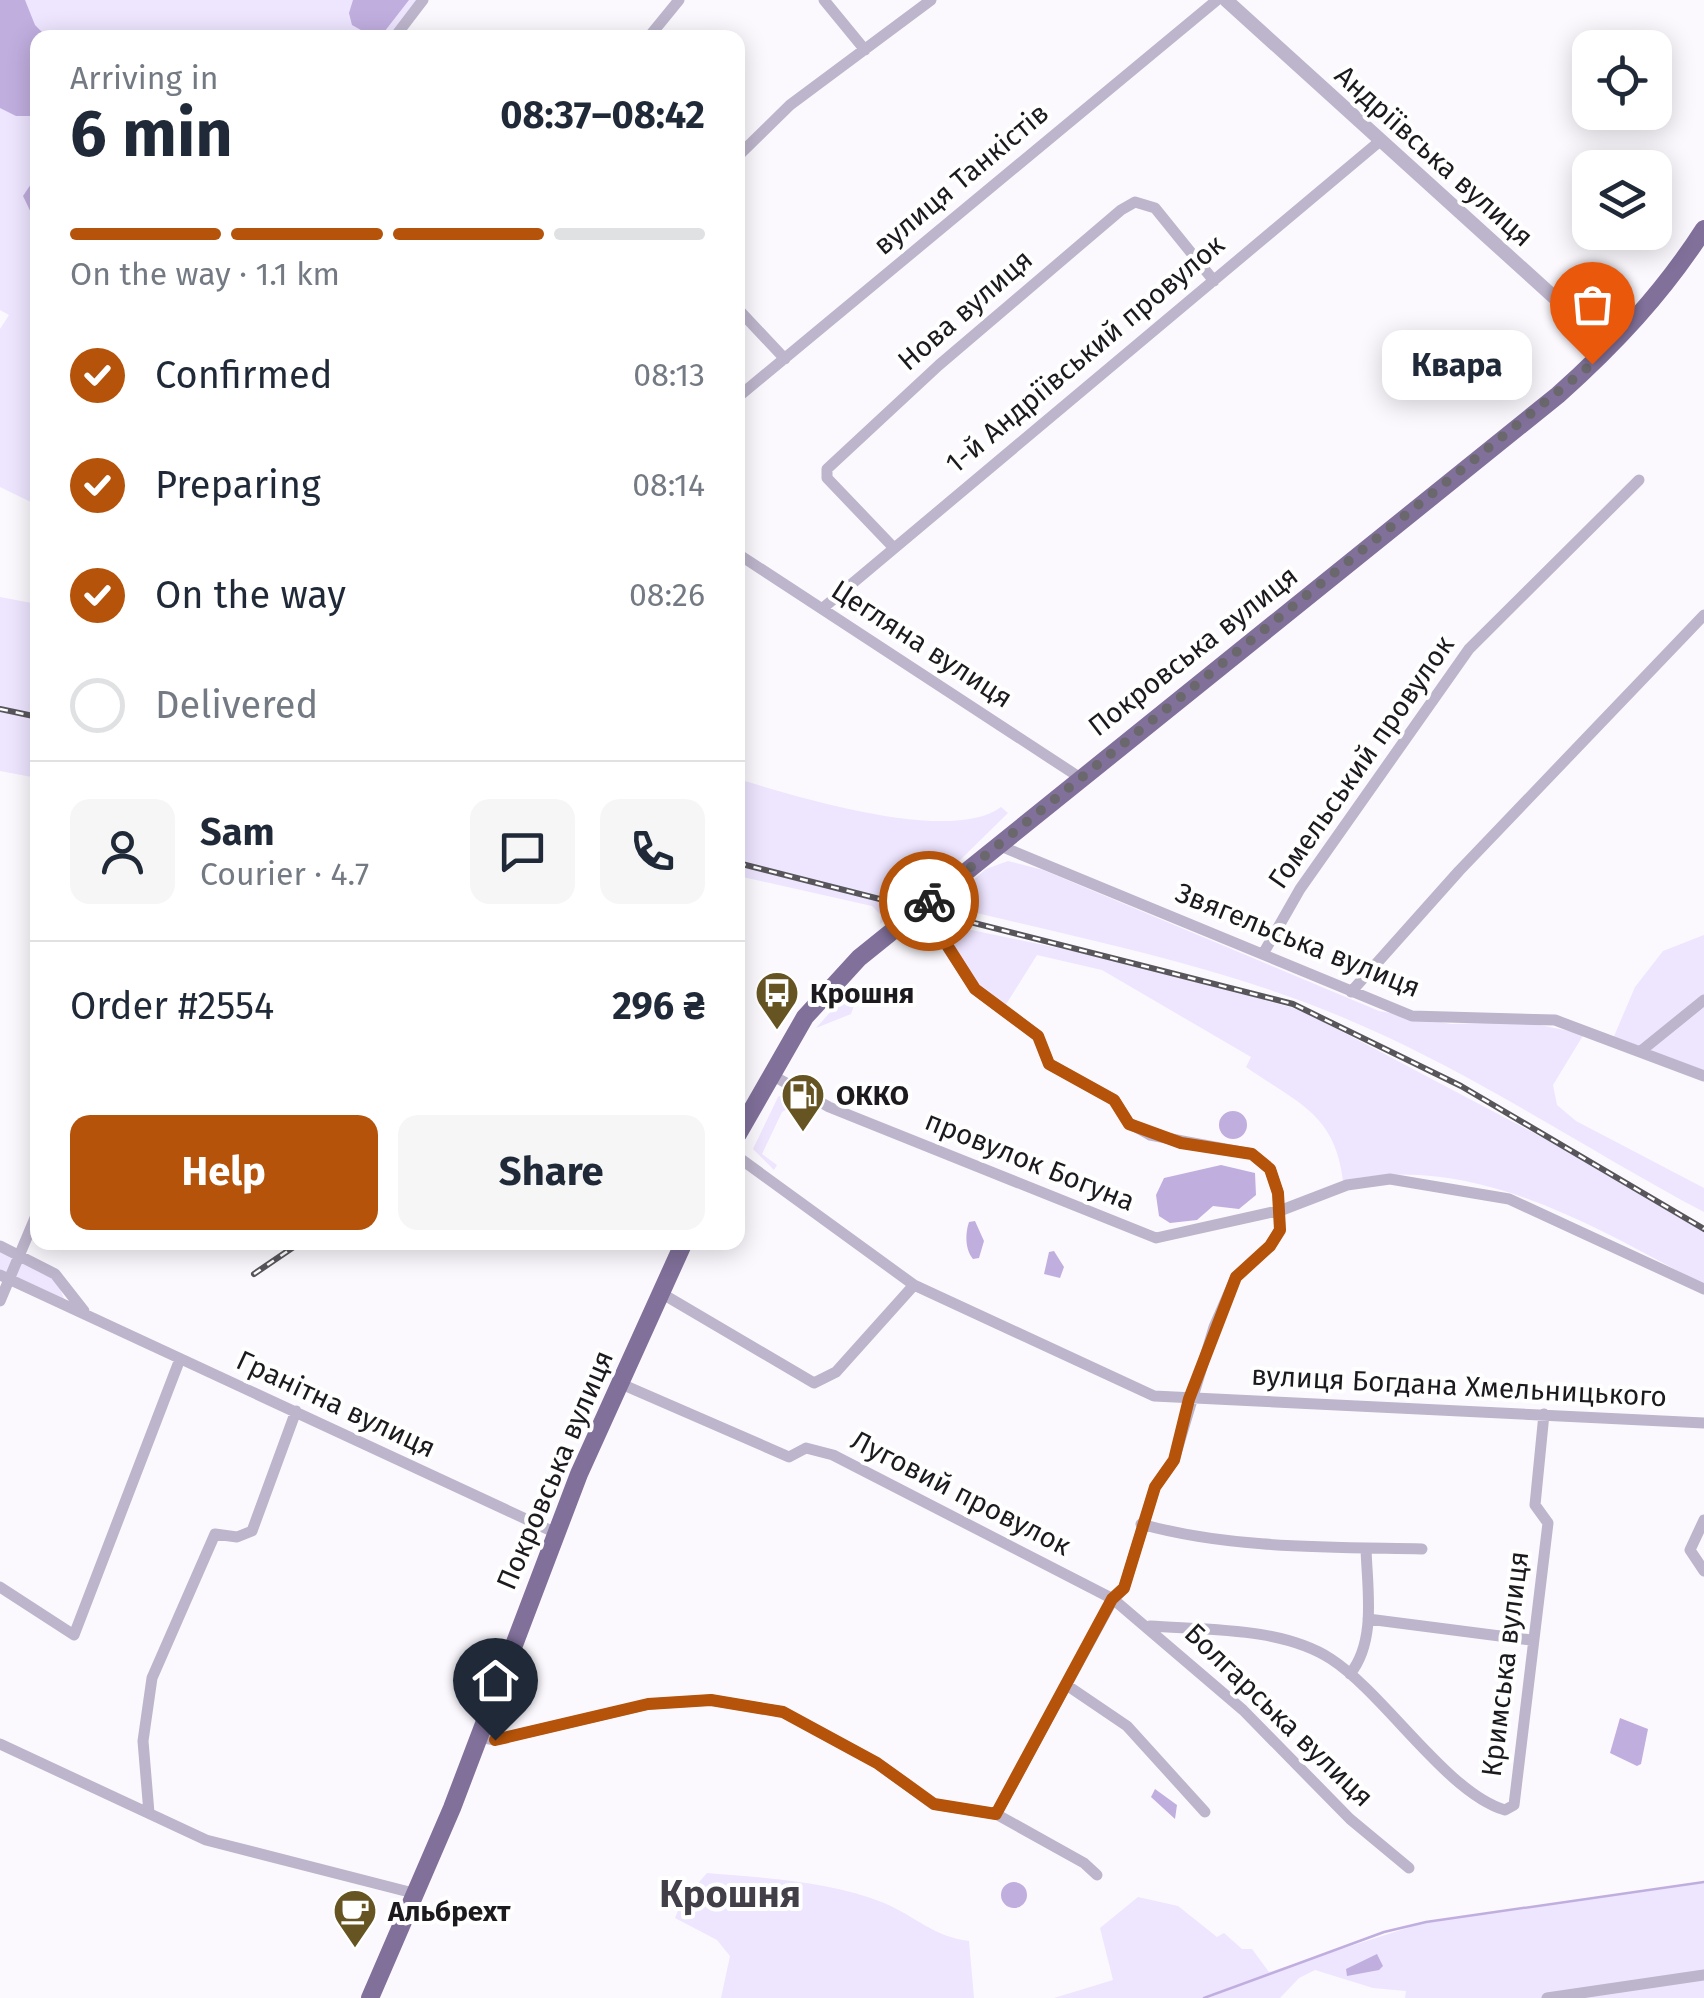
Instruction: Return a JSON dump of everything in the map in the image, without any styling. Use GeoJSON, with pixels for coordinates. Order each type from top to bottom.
{"type":"FeatureCollection","features":[{"type":"Feature","properties":{"kind":"highway","name":"Покровська вулиця"},"geometry":{"type":"LineString","coordinates":[[745,1121],[770,1074],[830,986],[1079,776],[1558,395],[1610,348],[1669,282],[1704,229]]}},
{"type":"Feature","properties":{"kind":"highway","name":"Покровська вулиця"},"geometry":{"type":"LineString","coordinates":[[370,1998],[417,1894],[556,1533],[680,1250]]}},
{"type":"Feature","properties":{"kind":"street"},"geometry":{"type":"LineString","coordinates":[[400,30],[423,0]]}},
{"type":"Feature","properties":{"kind":"street"},"geometry":{"type":"LineString","coordinates":[[655,30],[679,0]]}},
{"type":"Feature","properties":{"kind":"street"},"geometry":{"type":"LineString","coordinates":[[824,0],[865,50]]}},
{"type":"Feature","properties":{"kind":"street"},"geometry":{"type":"LineString","coordinates":[[745,149],[790,105],[931,0]]}},
{"type":"Feature","properties":{"kind":"street","name":"вулиця Танкістів"},"geometry":{"type":"LineString","coordinates":[[745,391],[1217,0]]}},
{"type":"Feature","properties":{"kind":"street","name":"Андріївська вулиця"},"geometry":{"type":"LineString","coordinates":[[1226,0],[1610,348]]}},
{"type":"Feature","properties":{"kind":"street","name":"1-й Андріївський провулок"},"geometry":{"type":"LineString","coordinates":[[822,608],[1380,142]]}},
{"type":"Feature","properties":{"kind":"street","name":"Нова вулиця"},"geometry":{"type":"LineString","coordinates":[[893,547],[827,478],[827,470],[938,364],[1120,210],[1135,202],[1154,208],[1214,280]]}},
{"type":"Feature","properties":{"kind":"street"},"geometry":{"type":"LineString","coordinates":[[745,316],[785,359]]}},
{"type":"Feature","properties":{"kind":"street","name":"Гомельський провулок"},"geometry":{"type":"LineString","coordinates":[[1263,954],[1300,888],[1469,649],[1639,480]]}},
{"type":"Feature","properties":{"kind":"street","name":"Цегляна вулиця"},"geometry":{"type":"LineString","coordinates":[[745,558],[1079,776]]}},
{"type":"Feature","properties":{"kind":"street"},"geometry":{"type":"LineString","coordinates":[[1351,992],[1460,871],[1704,615]]}},
{"type":"Feature","properties":{"kind":"street","name":"Звягельська вулиця"},"geometry":{"type":"LineString","coordinates":[[997,845],[1412,1016],[1555,1020],[1704,1076]]}},
{"type":"Feature","properties":{"kind":"street"},"geometry":{"type":"LineString","coordinates":[[909,919],[940,934],[975,989],[1038,1036],[1049,1064],[1114,1100],[1129,1124],[1150,1135],[1252,1154],[1270,1169],[1282,1210],[1280,1230],[1270,1246],[1236,1277],[1189,1399],[1174,1460],[1155,1487],[1124,1588],[1112,1599],[996,1814]]}},
{"type":"Feature","properties":{"kind":"street"},"geometry":{"type":"LineString","coordinates":[[1641,1052],[1704,1000]]}},
{"type":"Feature","properties":{"kind":"street","name":"провулок Богуна"},"geometry":{"type":"LineString","coordinates":[[770,1074],[828,1107],[1156,1238],[1282,1210],[1347,1185],[1390,1180],[1479,1192],[1560,1218],[1704,1289]]}},
{"type":"Feature","properties":{"kind":"street","name":"вулиця Богдана Хмельницького"},"geometry":{"type":"LineString","coordinates":[[745,1162],[914,1284],[1154,1396],[1704,1423]]}},
{"type":"Feature","properties":{"kind":"street"},"geometry":{"type":"LineString","coordinates":[[0,1301],[4,1278],[30,1230]]}},
{"type":"Feature","properties":{"kind":"street","name":"Гранітна вулиця"},"geometry":{"type":"LineString","coordinates":[[0,1246],[55,1274],[96,1320]]}},
{"type":"Feature","properties":{"kind":"street","name":"Гранітна вулиця"},"geometry":{"type":"LineString","coordinates":[[4,1278],[556,1533]]}},
{"type":"Feature","properties":{"kind":"street"},"geometry":{"type":"LineString","coordinates":[[661,1293],[814,1383],[836,1372],[914,1284]]}},
{"type":"Feature","properties":{"kind":"street"},"geometry":{"type":"LineString","coordinates":[[0,1588],[74,1635],[180,1359]]}},
{"type":"Feature","properties":{"kind":"street","name":"Луговий провулок"},"geometry":{"type":"LineString","coordinates":[[619,1383],[789,1458],[806,1448],[833,1455],[1112,1599]]}},
{"type":"Feature","properties":{"kind":"street"},"geometry":{"type":"LineString","coordinates":[[149,1812],[143,1740],[152,1678],[215,1534],[237,1537],[252,1530],[296,1412]]}},
{"type":"Feature","properties":{"kind":"street","name":"Кримська вулиця"},"geometry":{"type":"LineString","coordinates":[[1350,1674],[1464,1784],[1492,1806],[1505,1810],[1514,1805],[1548,1523],[1535,1506],[1544,1414]]}},
{"type":"Feature","properties":{"kind":"street"},"geometry":{"type":"LineString","coordinates":[[1704,1520],[1690,1550],[1704,1570]]}},
{"type":"Feature","properties":{"kind":"street"},"geometry":{"type":"LineString","coordinates":[[1142,1524],[1170,1532],[1299,1546],[1422,1549]]}},
{"type":"Feature","properties":{"kind":"street"},"geometry":{"type":"LineString","coordinates":[[1148,1626],[1277,1639],[1328,1657],[1350,1674],[1362,1653],[1368,1619],[1366,1548]]}},
{"type":"Feature","properties":{"kind":"street","name":"Болгарська вулиця"},"geometry":{"type":"LineString","coordinates":[[1112,1599],[1242,1710],[1350,1819],[1409,1868]]}},
{"type":"Feature","properties":{"kind":"street"},"geometry":{"type":"LineString","coordinates":[[1368,1619],[1531,1640]]}},
{"type":"Feature","properties":{"kind":"street"},"geometry":{"type":"LineString","coordinates":[[1068,1686],[1127,1726],[1205,1812]]}},
{"type":"Feature","properties":{"kind":"street"},"geometry":{"type":"LineString","coordinates":[[479,1737],[495,1740],[648,1704],[711,1700],[783,1712],[877,1763],[934,1804],[996,1814],[1097,1875]]}},
{"type":"Feature","properties":{"kind":"street"},"geometry":{"type":"LineString","coordinates":[[0,1744],[206,1840],[417,1894]]}},
{"type":"Feature","properties":{"kind":"street"},"geometry":{"type":"LineString","coordinates":[[1549,1998],[1704,1975]]}},
{"type":"Feature","properties":{"kind":"shaded area"},"geometry":{"type":"Polygon","coordinates":[[[0,0],[423,0],[399,30],[30,30],[30,502],[0,487],[0,329],[9,315],[0,310],[0,0]]]}},
{"type":"Feature","properties":{"kind":"shaded area"},"geometry":{"type":"Polygon","coordinates":[[[0,0],[25,0],[40,30],[30,30],[30,116],[16,116],[0,108],[0,0]]]}},
{"type":"Feature","properties":{"kind":"shaded area"},"geometry":{"type":"Polygon","coordinates":[[[353,0],[409,0],[386,30],[361,30],[352,25],[349,13],[353,0]]]}},
{"type":"Feature","properties":{"kind":"shaded area"},"geometry":{"type":"Polygon","coordinates":[[[30,186],[30,210],[23,196],[30,186]]]}},
{"type":"Feature","properties":{"kind":"shaded area"},"geometry":{"type":"Polygon","coordinates":[[[0,597],[30,603],[30,777],[0,771],[0,597]]]}},
{"type":"Feature","properties":{"kind":"shaded area"},"geometry":{"type":"Polygon","coordinates":[[[745,781],[872,814],[911,819],[947,821],[978,817],[1001,807],[1008,813],[952,868],[880,924],[881,915],[872,906],[745,878],[745,781]]]}},
{"type":"Feature","properties":{"kind":"shaded area"},"geometry":{"type":"Polygon","coordinates":[[[1008,861],[1043,870],[1379,1011],[1451,1024],[1525,1022],[1584,1034],[1553,1085],[1557,1105],[1576,1121],[1704,1188],[1704,1212],[1452,1069],[1315,1006],[1211,971],[944,905],[986,869],[1008,861]]]}},
{"type":"Feature","properties":{"kind":"shaded area"},"geometry":{"type":"Polygon","coordinates":[[[933,922],[1145,966],[1303,1011],[1572,1153],[1704,1232],[1704,1285],[1576,1219],[1486,1186],[1439,1177],[1392,1175],[1343,1181],[1339,1158],[1322,1125],[1297,1101],[1246,1067],[1251,1057],[1102,970],[1037,955],[1005,1006],[970,978],[941,926],[933,922]]]}},
{"type":"Feature","properties":{"kind":"shaded area"},"geometry":{"type":"Polygon","coordinates":[[[1704,935],[1704,1076],[1612,1041],[1635,987],[1663,951],[1704,935]]]}},
{"type":"Feature","properties":{"kind":"shaded area"},"geometry":{"type":"Polygon","coordinates":[[[850,990],[856,1000],[851,1014],[816,1028],[850,990]]]}},
{"type":"Feature","properties":{"kind":"shaded area"},"geometry":{"type":"Polygon","coordinates":[[[785,1093],[798,1103],[782,1112],[762,1154],[777,1165],[774,1170],[753,1149],[778,1097],[785,1093]]]}},
{"type":"Feature","properties":{"kind":"shaded area"},"geometry":{"type":"Polygon","coordinates":[[[1233,1111],[1243,1115],[1247,1125],[1243,1135],[1233,1139],[1223,1135],[1219,1125],[1223,1115],[1233,1111]]]}},
{"type":"Feature","properties":{"kind":"shaded area"},"geometry":{"type":"Polygon","coordinates":[[[1221,1165],[1255,1173],[1256,1195],[1239,1209],[1213,1206],[1197,1220],[1170,1223],[1159,1216],[1156,1195],[1164,1178],[1221,1165]]]}},
{"type":"Feature","properties":{"kind":"shaded area"},"geometry":{"type":"Polygon","coordinates":[[[975,1221],[984,1241],[979,1258],[973,1259],[966,1236],[969,1222],[975,1221]]]}},
{"type":"Feature","properties":{"kind":"shaded area"},"geometry":{"type":"Polygon","coordinates":[[[0,1246],[55,1274],[67,1307],[0,1275],[0,1246]]]}},
{"type":"Feature","properties":{"kind":"shaded area"},"geometry":{"type":"Polygon","coordinates":[[[1054,1251],[1064,1267],[1060,1278],[1044,1274],[1049,1252],[1054,1251]]]}},
{"type":"Feature","properties":{"kind":"shaded area"},"geometry":{"type":"Polygon","coordinates":[[[1620,1718],[1648,1729],[1641,1764],[1637,1766],[1610,1753],[1620,1718]]]}},
{"type":"Feature","properties":{"kind":"shaded area"},"geometry":{"type":"Polygon","coordinates":[[[1155,1789],[1177,1805],[1175,1819],[1151,1797],[1155,1789]]]}},
{"type":"Feature","properties":{"kind":"shaded area"},"geometry":{"type":"Polygon","coordinates":[[[707,1873],[842,1890],[884,1903],[935,1931],[969,1941],[974,1998],[721,1998],[730,1956],[717,1940],[675,1918],[681,1903],[707,1873]]]}},
{"type":"Feature","properties":{"kind":"shaded area"},"geometry":{"type":"Polygon","coordinates":[[[1014,1882],[1023,1886],[1027,1895],[1023,1904],[1014,1908],[1005,1904],[1001,1895],[1005,1886],[1014,1882]]]}},
{"type":"Feature","properties":{"kind":"shaded area"},"geometry":{"type":"Polygon","coordinates":[[[1704,1882],[1704,1998],[1405,1998],[1406,1991],[1373,1988],[1315,1970],[1299,1978],[1280,1998],[1054,1998],[1113,1980],[1100,1928],[1138,1897],[1178,1906],[1217,1937],[1224,1933],[1242,1949],[1252,1949],[1269,1972],[1426,1922],[1704,1882]]]}},
{"type":"Feature","properties":{"kind":"shaded area"},"geometry":{"type":"Polygon","coordinates":[[[1377,1954],[1383,1966],[1379,1970],[1347,1976],[1346,1969],[1377,1954]]]}},
{"type":"Feature","properties":{"kind":"waterway"},"geometry":{"type":"LineString","coordinates":[[1204,1998],[1384,1932],[1426,1922],[1704,1882]]}},
{"type":"Feature","properties":{"kind":"railway"},"geometry":{"type":"LineString","coordinates":[[0,709],[30,715]]}},
{"type":"Feature","properties":{"kind":"railway"},"geometry":{"type":"LineString","coordinates":[[745,865],[1293,1004],[1461,1086],[1704,1229]]}},
{"type":"Feature","properties":{"kind":"railway"},"geometry":{"type":"LineString","coordinates":[[254,1274],[289,1250]]}},
{"type":"Feature","properties":{"kind":"way so far"},"geometry":{"type":"LineString","coordinates":[[929,901],[1060,791],[1592,364]]}},
{"type":"Feature","properties":{"kind":"place","name":"Квара"},"geometry":{"type":"Point","coordinates":[1592,364]}},
{"type":"Feature","properties":{"kind":"place","name":"Крошня"},"geometry":{"type":"Point","coordinates":[777,1031]}},
{"type":"Feature","properties":{"kind":"place","name":"ОККО"},"geometry":{"type":"Point","coordinates":[803,1133]}},
{"type":"Feature","properties":{"kind":"place","name":"Альбрехт"},"geometry":{"type":"Point","coordinates":[355,1949]}},
{"type":"Feature","properties":{"kind":"district","name":"Крошня"},"geometry":{"type":"Point","coordinates":[730,1894]}},
{"type":"Feature","properties":{"kind":"route"},"geometry":{"type":"LineString","coordinates":[[495,1740],[648,1704],[711,1700],[783,1712],[877,1763],[934,1804],[996,1814],[1028,1762],[1112,1599],[1124,1588],[1155,1487],[1174,1460],[1189,1399],[1214,1327],[1236,1277],[1270,1246],[1280,1230],[1282,1210],[1278,1193],[1270,1169],[1252,1154],[1150,1135],[1129,1124],[1114,1100],[1049,1064],[1038,1036],[968,982],[940,934],[909,919],[929,901]]}}]}
